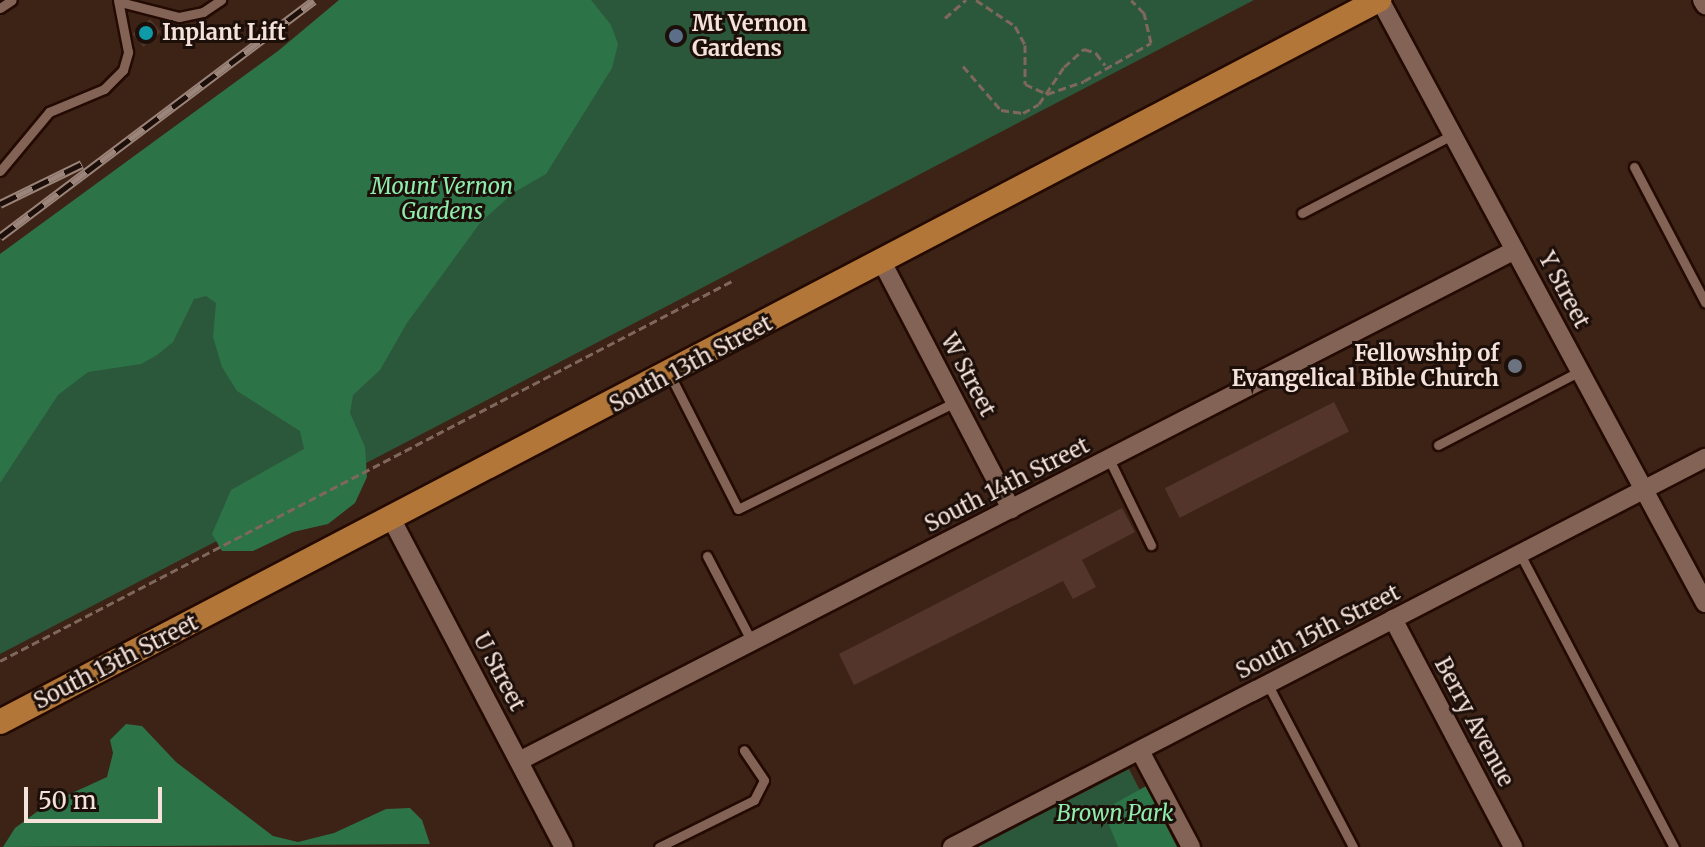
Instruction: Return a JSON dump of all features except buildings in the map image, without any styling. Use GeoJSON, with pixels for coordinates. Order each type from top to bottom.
{"type":"FeatureCollection","features":[{"type":"Feature","properties":{"kind":"main road","name":"South 13th Street"},"geometry":{"type":"LineString","coordinates":[[0,722],[670,375],[1380,0]]}},
{"type":"Feature","properties":{"kind":"street","name":"Y Street"},"geometry":{"type":"LineString","coordinates":[[1380,0],[1705,603]]}},
{"type":"Feature","properties":{"kind":"street","name":"South 14th Street"},"geometry":{"type":"LineString","coordinates":[[519,761],[1515,250]]}},
{"type":"Feature","properties":{"kind":"street","name":"W Street"},"geometry":{"type":"LineString","coordinates":[[882,262],[1011,509]]}},
{"type":"Feature","properties":{"kind":"street","name":"South 15th Street"},"geometry":{"type":"LineString","coordinates":[[952,847],[1705,458]]}},
{"type":"Feature","properties":{"kind":"street","name":"U Street"},"geometry":{"type":"LineString","coordinates":[[392,520],[564,847]]}},
{"type":"Feature","properties":{"kind":"street","name":"Berry Avenue"},"geometry":{"type":"LineString","coordinates":[[1393,619],[1513,847]]}},
{"type":"Feature","properties":{"kind":"street"},"geometry":{"type":"LineString","coordinates":[[1140,751],[1191,847]]}},
{"type":"Feature","properties":{"kind":"lane"},"geometry":{"type":"LineString","coordinates":[[0,8],[12,0]]}},
{"type":"Feature","properties":{"kind":"lane"},"geometry":{"type":"LineString","coordinates":[[0,171],[49,112],[104,89],[123,70],[128,52],[119,1],[179,17],[221,0]]}},
{"type":"Feature","properties":{"kind":"lane"},"geometry":{"type":"LineString","coordinates":[[1302,213],[1454,134]]}},
{"type":"Feature","properties":{"kind":"lane"},"geometry":{"type":"LineString","coordinates":[[1634,167],[1705,302]]}},
{"type":"Feature","properties":{"kind":"lane"},"geometry":{"type":"LineString","coordinates":[[1438,445],[1580,371]]}},
{"type":"Feature","properties":{"kind":"lane"},"geometry":{"type":"LineString","coordinates":[[670,375],[738,509],[955,402]]}},
{"type":"Feature","properties":{"kind":"lane"},"geometry":{"type":"LineString","coordinates":[[1109,459],[1151,545]]}},
{"type":"Feature","properties":{"kind":"lane"},"geometry":{"type":"LineString","coordinates":[[1520,554],[1674,847]]}},
{"type":"Feature","properties":{"kind":"lane"},"geometry":{"type":"LineString","coordinates":[[707,556],[752,642]]}},
{"type":"Feature","properties":{"kind":"lane"},"geometry":{"type":"LineString","coordinates":[[1268,685],[1353,847]]}},
{"type":"Feature","properties":{"kind":"lane"},"geometry":{"type":"LineString","coordinates":[[659,847],[754,800],[764,780],[744,750]]}},
{"type":"Feature","properties":{"kind":"path"},"geometry":{"type":"LineString","coordinates":[[945,18],[966,0]]}},
{"type":"Feature","properties":{"kind":"path"},"geometry":{"type":"LineString","coordinates":[[976,0],[1015,26],[1025,45],[1025,84],[1047,94],[1084,81],[1105,65]]}},
{"type":"Feature","properties":{"kind":"path"},"geometry":{"type":"LineString","coordinates":[[963,66],[1001,110],[1030,111],[1047,94],[1064,67],[1084,49],[1096,53],[1105,65],[1111,67],[1151,43],[1144,13],[1131,0]]}},
{"type":"Feature","properties":{"kind":"path"},"geometry":{"type":"LineString","coordinates":[[0,661],[732,281]]}},
{"type":"Feature","properties":{"kind":"green space"},"geometry":{"type":"Polygon","coordinates":[[[339,0],[591,0],[611,25],[618,44],[612,68],[546,174],[513,193],[480,223],[407,323],[380,370],[353,395],[350,413],[365,447],[367,477],[355,503],[328,524],[293,532],[253,551],[222,551],[212,534],[231,490],[304,449],[300,431],[237,391],[222,367],[213,337],[216,303],[206,296],[194,299],[173,342],[157,355],[141,364],[88,372],[58,395],[0,483],[0,254],[278,51],[339,0]]]}},
{"type":"Feature","properties":{"kind":"green space","name":"Mount Vernon Gardens"},"geometry":{"type":"Polygon","coordinates":[[[374,0],[1254,0],[0,654],[0,282],[374,0]]]}},
{"type":"Feature","properties":{"kind":"green space"},"geometry":{"type":"Polygon","coordinates":[[[126,724],[142,726],[176,762],[273,836],[298,842],[334,833],[386,809],[410,808],[422,820],[430,844],[3,847],[15,828],[46,805],[107,777],[113,753],[110,740],[126,724]]]}},
{"type":"Feature","properties":{"kind":"green space","name":"Brown Park"},"geometry":{"type":"Polygon","coordinates":[[[1129,769],[1169,847],[978,847],[1129,769]]]}},
{"type":"Feature","properties":{"kind":"green space"},"geometry":{"type":"Polygon","coordinates":[[[1146,786],[1177,847],[1118,847],[1103,810],[1146,786]]]}},
{"type":"Feature","properties":{"kind":"railway"},"geometry":{"type":"LineString","coordinates":[[0,237],[314,0]]}},
{"type":"Feature","properties":{"kind":"railway"},"geometry":{"type":"LineString","coordinates":[[0,204],[82,164]]}},
{"type":"Feature","properties":{"kind":"place","name":"Inplant Lift"},"geometry":{"type":"Point","coordinates":[146,33]}},
{"type":"Feature","properties":{"kind":"place","name":"Mt Vernon Gardens"},"geometry":{"type":"Point","coordinates":[676,36]}},
{"type":"Feature","properties":{"kind":"place","name":"Fellowship of Evangelical Bible Church"},"geometry":{"type":"Point","coordinates":[1515,366]}}]}
